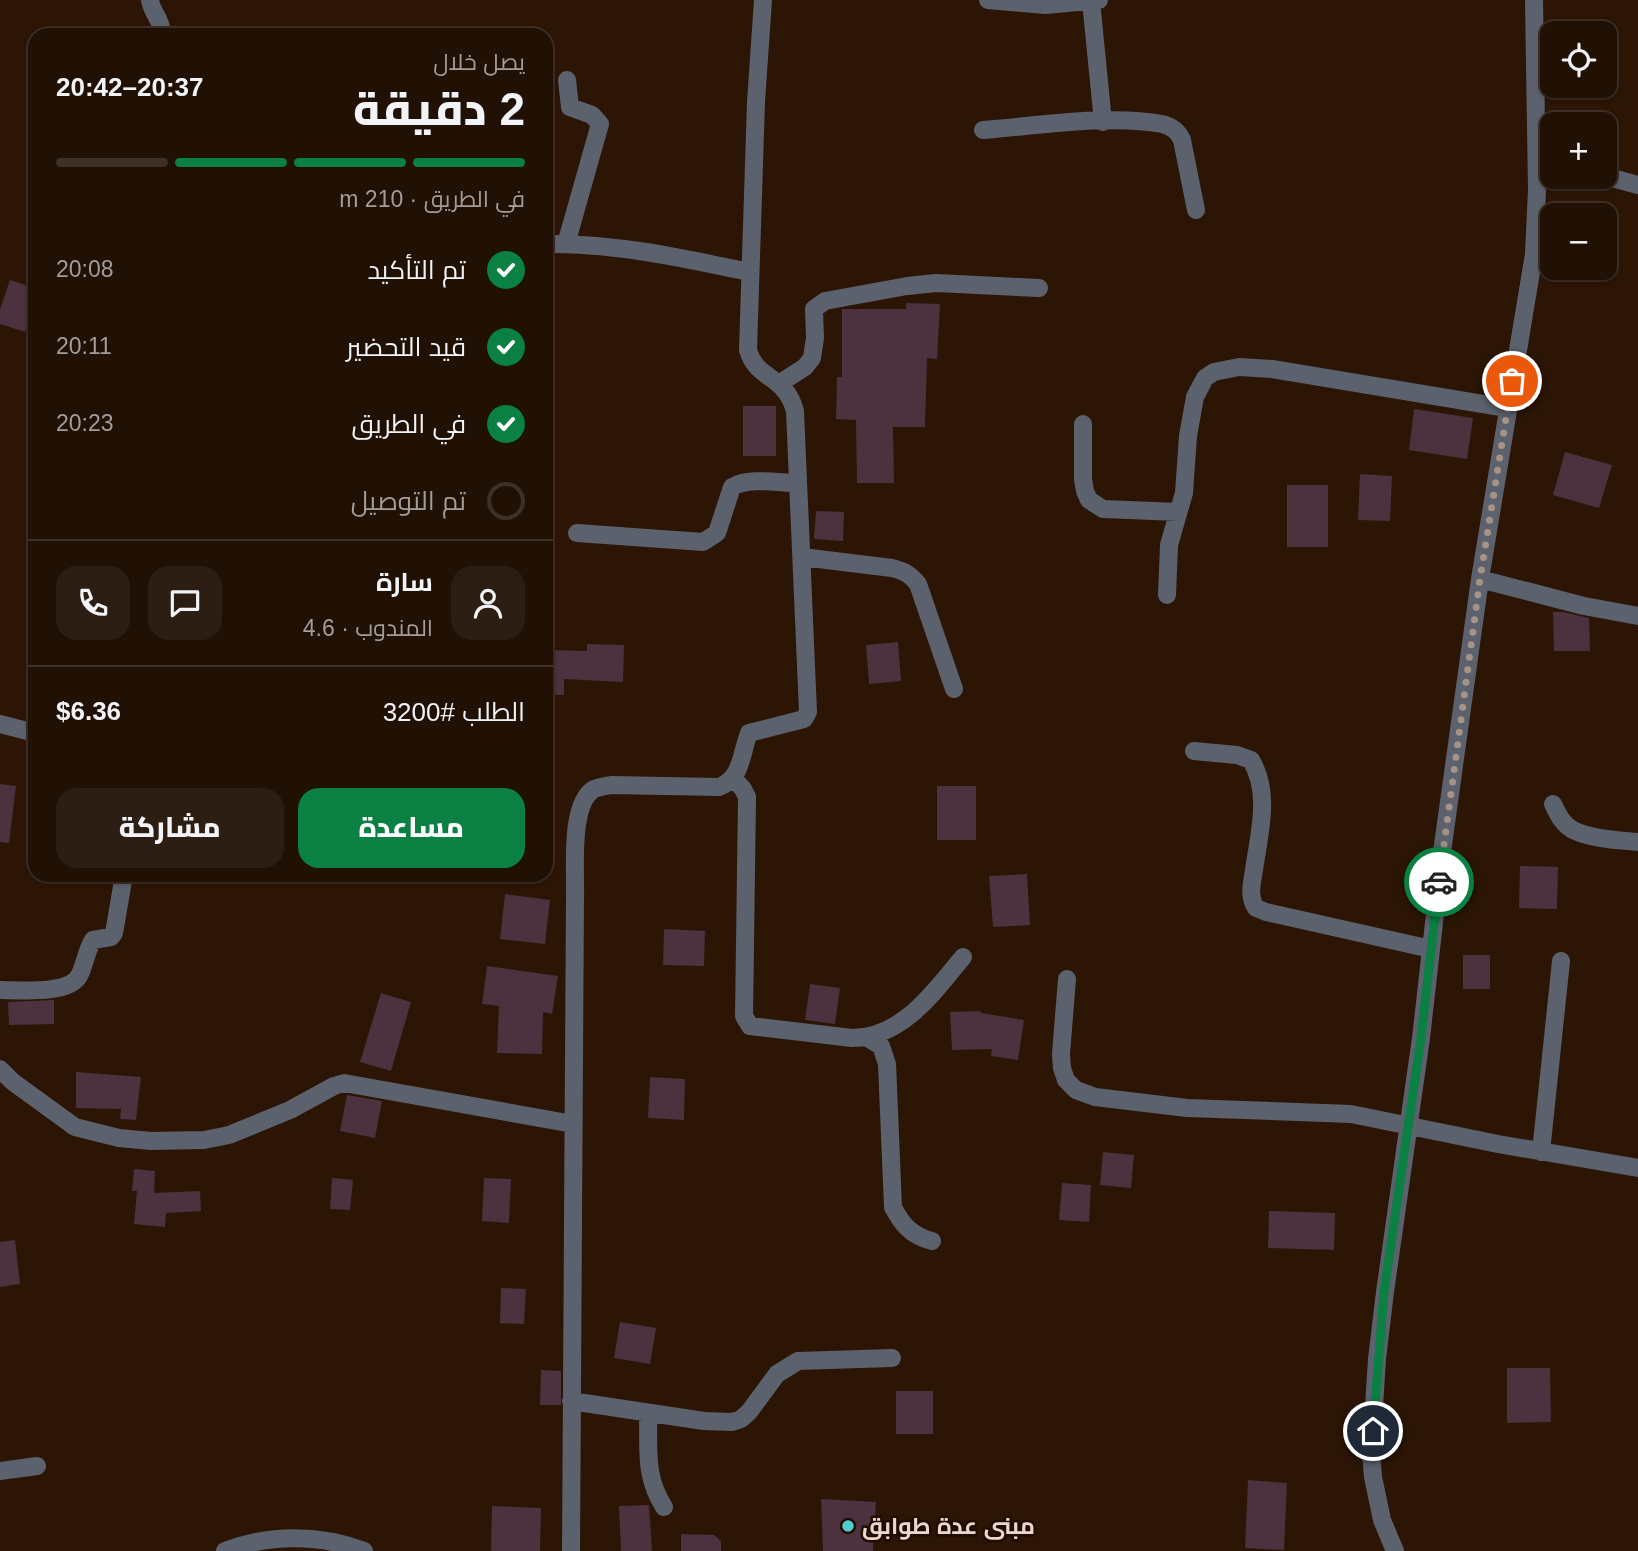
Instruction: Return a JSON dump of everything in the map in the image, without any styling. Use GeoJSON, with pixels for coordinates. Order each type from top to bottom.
{"type":"FeatureCollection","features":[{"type":"Feature","properties":{"kind":"street"},"geometry":{"type":"LineString","coordinates":[[150,0],[152,9],[161,21],[161,28]]}},
{"type":"Feature","properties":{"kind":"street"},"geometry":{"type":"LineString","coordinates":[[571,1551],[577,821],[587,797],[595,789],[611,785],[719,787],[734,779],[749,733],[804,719],[808,712],[795,411],[791,397],[780,383],[755,366],[748,350],[749,272],[763,0]]}},
{"type":"Feature","properties":{"kind":"street"},"geometry":{"type":"LineString","coordinates":[[988,0],[1030,5],[1086,1],[1103,122]]}},
{"type":"Feature","properties":{"kind":"street"},"geometry":{"type":"LineString","coordinates":[[1534,0],[1541,112]]}},
{"type":"Feature","properties":{"kind":"street"},"geometry":{"type":"LineString","coordinates":[[566,244],[600,124],[592,115],[570,107],[568,80]]}},
{"type":"Feature","properties":{"kind":"street"},"geometry":{"type":"LineString","coordinates":[[982,130],[1121,121],[1162,124],[1179,133],[1196,210]]}},
{"type":"Feature","properties":{"kind":"street"},"geometry":{"type":"LineString","coordinates":[[1617,179],[1638,185]]}},
{"type":"Feature","properties":{"kind":"street"},"geometry":{"type":"LineString","coordinates":[[1395,1551],[1382,1520],[1371,1453],[1384,1292],[1409,1126],[1480,579],[1507,408],[1523,328],[1540,189]]}},
{"type":"Feature","properties":{"kind":"street"},"geometry":{"type":"LineString","coordinates":[[553,244],[628,250],[749,272]]}},
{"type":"Feature","properties":{"kind":"street"},"geometry":{"type":"LineString","coordinates":[[780,383],[809,362],[814,349],[814,309],[825,300],[936,283],[1039,288]]}},
{"type":"Feature","properties":{"kind":"street"},"geometry":{"type":"LineString","coordinates":[[1167,595],[1169,545],[1184,493],[1188,436],[1195,397],[1205,378],[1226,368],[1272,369],[1507,408]]}},
{"type":"Feature","properties":{"kind":"street"},"geometry":{"type":"LineString","coordinates":[[1083,424],[1083,479],[1089,500],[1103,509],[1178,512]]}},
{"type":"Feature","properties":{"kind":"street"},"geometry":{"type":"LineString","coordinates":[[577,533],[704,542],[716,533],[732,487],[750,482],[798,483]]}},
{"type":"Feature","properties":{"kind":"street"},"geometry":{"type":"LineString","coordinates":[[802,556],[892,568],[912,576],[918,584],[954,689]]}},
{"type":"Feature","properties":{"kind":"street"},"geometry":{"type":"LineString","coordinates":[[1480,579],[1584,606],[1638,616]]}},
{"type":"Feature","properties":{"kind":"street"},"geometry":{"type":"LineString","coordinates":[[0,724],[28,731]]}},
{"type":"Feature","properties":{"kind":"street"},"geometry":{"type":"LineString","coordinates":[[1194,751],[1237,755],[1251,760],[1257,770],[1262,796],[1262,817],[1251,894],[1256,908],[1431,949]]}},
{"type":"Feature","properties":{"kind":"street"},"geometry":{"type":"LineString","coordinates":[[734,779],[747,797],[744,1016],[750,1026],[852,1038],[866,1037],[904,1020],[918,1010],[963,957]]}},
{"type":"Feature","properties":{"kind":"street"},"geometry":{"type":"LineString","coordinates":[[1553,804],[1561,820],[1573,830],[1638,842]]}},
{"type":"Feature","properties":{"kind":"street"},"geometry":{"type":"LineString","coordinates":[[0,990],[51,989],[64,987],[76,980],[93,940],[111,937],[114,933],[123,882]]}},
{"type":"Feature","properties":{"kind":"street"},"geometry":{"type":"LineString","coordinates":[[1541,1152],[1561,961]]}},
{"type":"Feature","properties":{"kind":"street"},"geometry":{"type":"LineString","coordinates":[[1067,979],[1060,1054],[1066,1080],[1076,1090],[1095,1097],[1186,1108],[1351,1114],[1541,1152],[1638,1168]]}},
{"type":"Feature","properties":{"kind":"street"},"geometry":{"type":"LineString","coordinates":[[866,1037],[881,1046],[887,1065],[893,1208],[911,1233],[932,1241]]}},
{"type":"Feature","properties":{"kind":"street"},"geometry":{"type":"LineString","coordinates":[[0,1069],[13,1082],[75,1127],[119,1139],[204,1140],[229,1135],[290,1110],[344,1083],[573,1124]]}},
{"type":"Feature","properties":{"kind":"street"},"geometry":{"type":"LineString","coordinates":[[571,1401],[704,1421],[732,1422],[749,1412],[778,1374],[798,1361],[892,1358]]}},
{"type":"Feature","properties":{"kind":"street"},"geometry":{"type":"LineString","coordinates":[[648,1413],[651,1479],[653,1490],[664,1507]]}},
{"type":"Feature","properties":{"kind":"street"},"geometry":{"type":"LineString","coordinates":[[0,1471],[37,1466]]}},
{"type":"Feature","properties":{"kind":"street"},"geometry":{"type":"LineString","coordinates":[[225,1551],[255,1542],[297,1538],[339,1543],[363,1551]]}},
{"type":"Feature","properties":{"kind":"building"},"geometry":{"type":"Polygon","coordinates":[[[10,280],[28,286],[28,323],[25,332],[0,324],[0,309],[10,280]]]}},
{"type":"Feature","properties":{"kind":"building"},"geometry":{"type":"Polygon","coordinates":[[[906,303],[940,304],[937,359],[927,358],[925,427],[893,427],[894,483],[857,483],[856,420],[836,419],[837,377],[842,377],[842,309],[906,309],[906,303]]]}},
{"type":"Feature","properties":{"kind":"building"},"geometry":{"type":"Polygon","coordinates":[[[743,406],[776,406],[776,456],[743,456],[743,406]]]}},
{"type":"Feature","properties":{"kind":"building"},"geometry":{"type":"Polygon","coordinates":[[[1414,409],[1473,418],[1467,459],[1409,450],[1414,409]]]}},
{"type":"Feature","properties":{"kind":"building"},"geometry":{"type":"Polygon","coordinates":[[[1565,452],[1612,465],[1599,508],[1553,495],[1565,452]]]}},
{"type":"Feature","properties":{"kind":"building"},"geometry":{"type":"Polygon","coordinates":[[[1360,474],[1392,476],[1390,521],[1358,520],[1360,474]]]}},
{"type":"Feature","properties":{"kind":"building"},"geometry":{"type":"Polygon","coordinates":[[[1287,485],[1328,485],[1328,547],[1287,547],[1287,485]]]}},
{"type":"Feature","properties":{"kind":"building"},"geometry":{"type":"Polygon","coordinates":[[[816,511],[844,512],[843,541],[814,539],[816,511]]]}},
{"type":"Feature","properties":{"kind":"building"},"geometry":{"type":"Polygon","coordinates":[[[1553,612],[1589,618],[1590,651],[1554,651],[1553,612]]]}},
{"type":"Feature","properties":{"kind":"building"},"geometry":{"type":"Polygon","coordinates":[[[898,642],[901,681],[869,684],[866,645],[898,642]]]}},
{"type":"Feature","properties":{"kind":"building"},"geometry":{"type":"Polygon","coordinates":[[[587,644],[624,645],[623,682],[564,679],[564,695],[553,695],[553,650],[587,651],[587,644]]]}},
{"type":"Feature","properties":{"kind":"building"},"geometry":{"type":"Polygon","coordinates":[[[0,784],[16,786],[9,843],[0,842],[0,784]]]}},
{"type":"Feature","properties":{"kind":"building"},"geometry":{"type":"Polygon","coordinates":[[[937,786],[976,786],[976,840],[937,840],[937,786]]]}},
{"type":"Feature","properties":{"kind":"building"},"geometry":{"type":"Polygon","coordinates":[[[1520,866],[1558,867],[1557,909],[1519,908],[1520,866]]]}},
{"type":"Feature","properties":{"kind":"building"},"geometry":{"type":"Polygon","coordinates":[[[1027,874],[1030,925],[993,927],[989,876],[1027,874]]]}},
{"type":"Feature","properties":{"kind":"building"},"geometry":{"type":"Polygon","coordinates":[[[505,894],[550,900],[545,944],[500,939],[505,894]]]}},
{"type":"Feature","properties":{"kind":"building"},"geometry":{"type":"Polygon","coordinates":[[[664,929],[705,931],[704,966],[663,965],[664,929]]]}},
{"type":"Feature","properties":{"kind":"building"},"geometry":{"type":"Polygon","coordinates":[[[1463,955],[1490,955],[1490,989],[1463,989],[1463,955]]]}},
{"type":"Feature","properties":{"kind":"building"},"geometry":{"type":"Polygon","coordinates":[[[487,966],[558,976],[552,1014],[543,1012],[542,1054],[497,1053],[499,1006],[482,1004],[487,966]]]}},
{"type":"Feature","properties":{"kind":"building"},"geometry":{"type":"Polygon","coordinates":[[[810,984],[840,988],[835,1024],[805,1020],[810,984]]]}},
{"type":"Feature","properties":{"kind":"building"},"geometry":{"type":"Polygon","coordinates":[[[381,993],[411,1002],[391,1071],[360,1062],[381,993]]]}},
{"type":"Feature","properties":{"kind":"building"},"geometry":{"type":"Polygon","coordinates":[[[54,1000],[54,1024],[9,1025],[8,1002],[54,1000]]]}},
{"type":"Feature","properties":{"kind":"building"},"geometry":{"type":"Polygon","coordinates":[[[980,1011],[1024,1020],[1018,1060],[991,1056],[992,1049],[952,1050],[950,1012],[980,1011]]]}},
{"type":"Feature","properties":{"kind":"building"},"geometry":{"type":"Polygon","coordinates":[[[76,1072],[141,1077],[136,1120],[120,1119],[121,1109],[76,1108],[76,1072]]]}},
{"type":"Feature","properties":{"kind":"building"},"geometry":{"type":"Polygon","coordinates":[[[650,1077],[685,1079],[684,1120],[648,1118],[650,1077]]]}},
{"type":"Feature","properties":{"kind":"building"},"geometry":{"type":"Polygon","coordinates":[[[347,1095],[382,1101],[375,1138],[340,1131],[347,1095]]]}},
{"type":"Feature","properties":{"kind":"building"},"geometry":{"type":"Polygon","coordinates":[[[1103,1152],[1134,1155],[1131,1188],[1100,1185],[1103,1152]]]}},
{"type":"Feature","properties":{"kind":"building"},"geometry":{"type":"Polygon","coordinates":[[[134,1169],[155,1171],[154,1193],[200,1191],[201,1211],[166,1213],[165,1227],[134,1224],[137,1191],[132,1191],[134,1169]]]}},
{"type":"Feature","properties":{"kind":"building"},"geometry":{"type":"Polygon","coordinates":[[[332,1178],[353,1180],[350,1210],[330,1209],[332,1178]]]}},
{"type":"Feature","properties":{"kind":"building"},"geometry":{"type":"Polygon","coordinates":[[[484,1178],[511,1179],[509,1223],[482,1221],[484,1178]]]}},
{"type":"Feature","properties":{"kind":"building"},"geometry":{"type":"Polygon","coordinates":[[[1062,1183],[1091,1185],[1089,1222],[1059,1220],[1062,1183]]]}},
{"type":"Feature","properties":{"kind":"building"},"geometry":{"type":"Polygon","coordinates":[[[1269,1211],[1335,1213],[1334,1250],[1268,1248],[1269,1211]]]}},
{"type":"Feature","properties":{"kind":"building"},"geometry":{"type":"Polygon","coordinates":[[[15,1240],[20,1284],[0,1287],[0,1242],[15,1240]]]}},
{"type":"Feature","properties":{"kind":"building"},"geometry":{"type":"Polygon","coordinates":[[[501,1288],[526,1289],[524,1324],[500,1323],[501,1288]]]}},
{"type":"Feature","properties":{"kind":"building"},"geometry":{"type":"Polygon","coordinates":[[[620,1322],[656,1328],[650,1364],[614,1358],[620,1322]]]}},
{"type":"Feature","properties":{"kind":"building"},"geometry":{"type":"Polygon","coordinates":[[[1507,1368],[1550,1368],[1551,1422],[1507,1423],[1507,1368]]]}},
{"type":"Feature","properties":{"kind":"building"},"geometry":{"type":"Polygon","coordinates":[[[541,1370],[561,1371],[561,1405],[540,1405],[541,1370]]]}},
{"type":"Feature","properties":{"kind":"building"},"geometry":{"type":"Polygon","coordinates":[[[896,1391],[933,1391],[933,1434],[896,1434],[896,1391]]]}},
{"type":"Feature","properties":{"kind":"building"},"geometry":{"type":"Polygon","coordinates":[[[1248,1480],[1287,1483],[1284,1550],[1245,1548],[1248,1480]]]}},
{"type":"Feature","properties":{"kind":"building","name":"مبنى عدة طوابق"},"geometry":{"type":"Polygon","coordinates":[[[821,1499],[876,1502],[873,1551],[823,1551],[821,1499]]]}},
{"type":"Feature","properties":{"kind":"building"},"geometry":{"type":"Polygon","coordinates":[[[649,1505],[652,1551],[621,1551],[619,1506],[649,1505]]]}},
{"type":"Feature","properties":{"kind":"building"},"geometry":{"type":"Polygon","coordinates":[[[492,1506],[541,1508],[540,1551],[491,1551],[492,1506]]]}},
{"type":"Feature","properties":{"kind":"building"},"geometry":{"type":"Polygon","coordinates":[[[681,1534],[714,1535],[721,1541],[721,1551],[681,1551],[681,1534]]]}},
{"type":"Feature","properties":{"kind":"way so far"},"geometry":{"type":"LineString","coordinates":[[1439,882],[1480,579],[1512,381]]}},
{"type":"Feature","properties":{"kind":"place","name":"مبنى عدة طوابق"},"geometry":{"type":"Point","coordinates":[848,1526]}},
{"type":"Feature","properties":{"kind":"route"},"geometry":{"type":"LineString","coordinates":[[1373,1431],[1384,1292],[1421,1038],[1439,882]]}}]}
